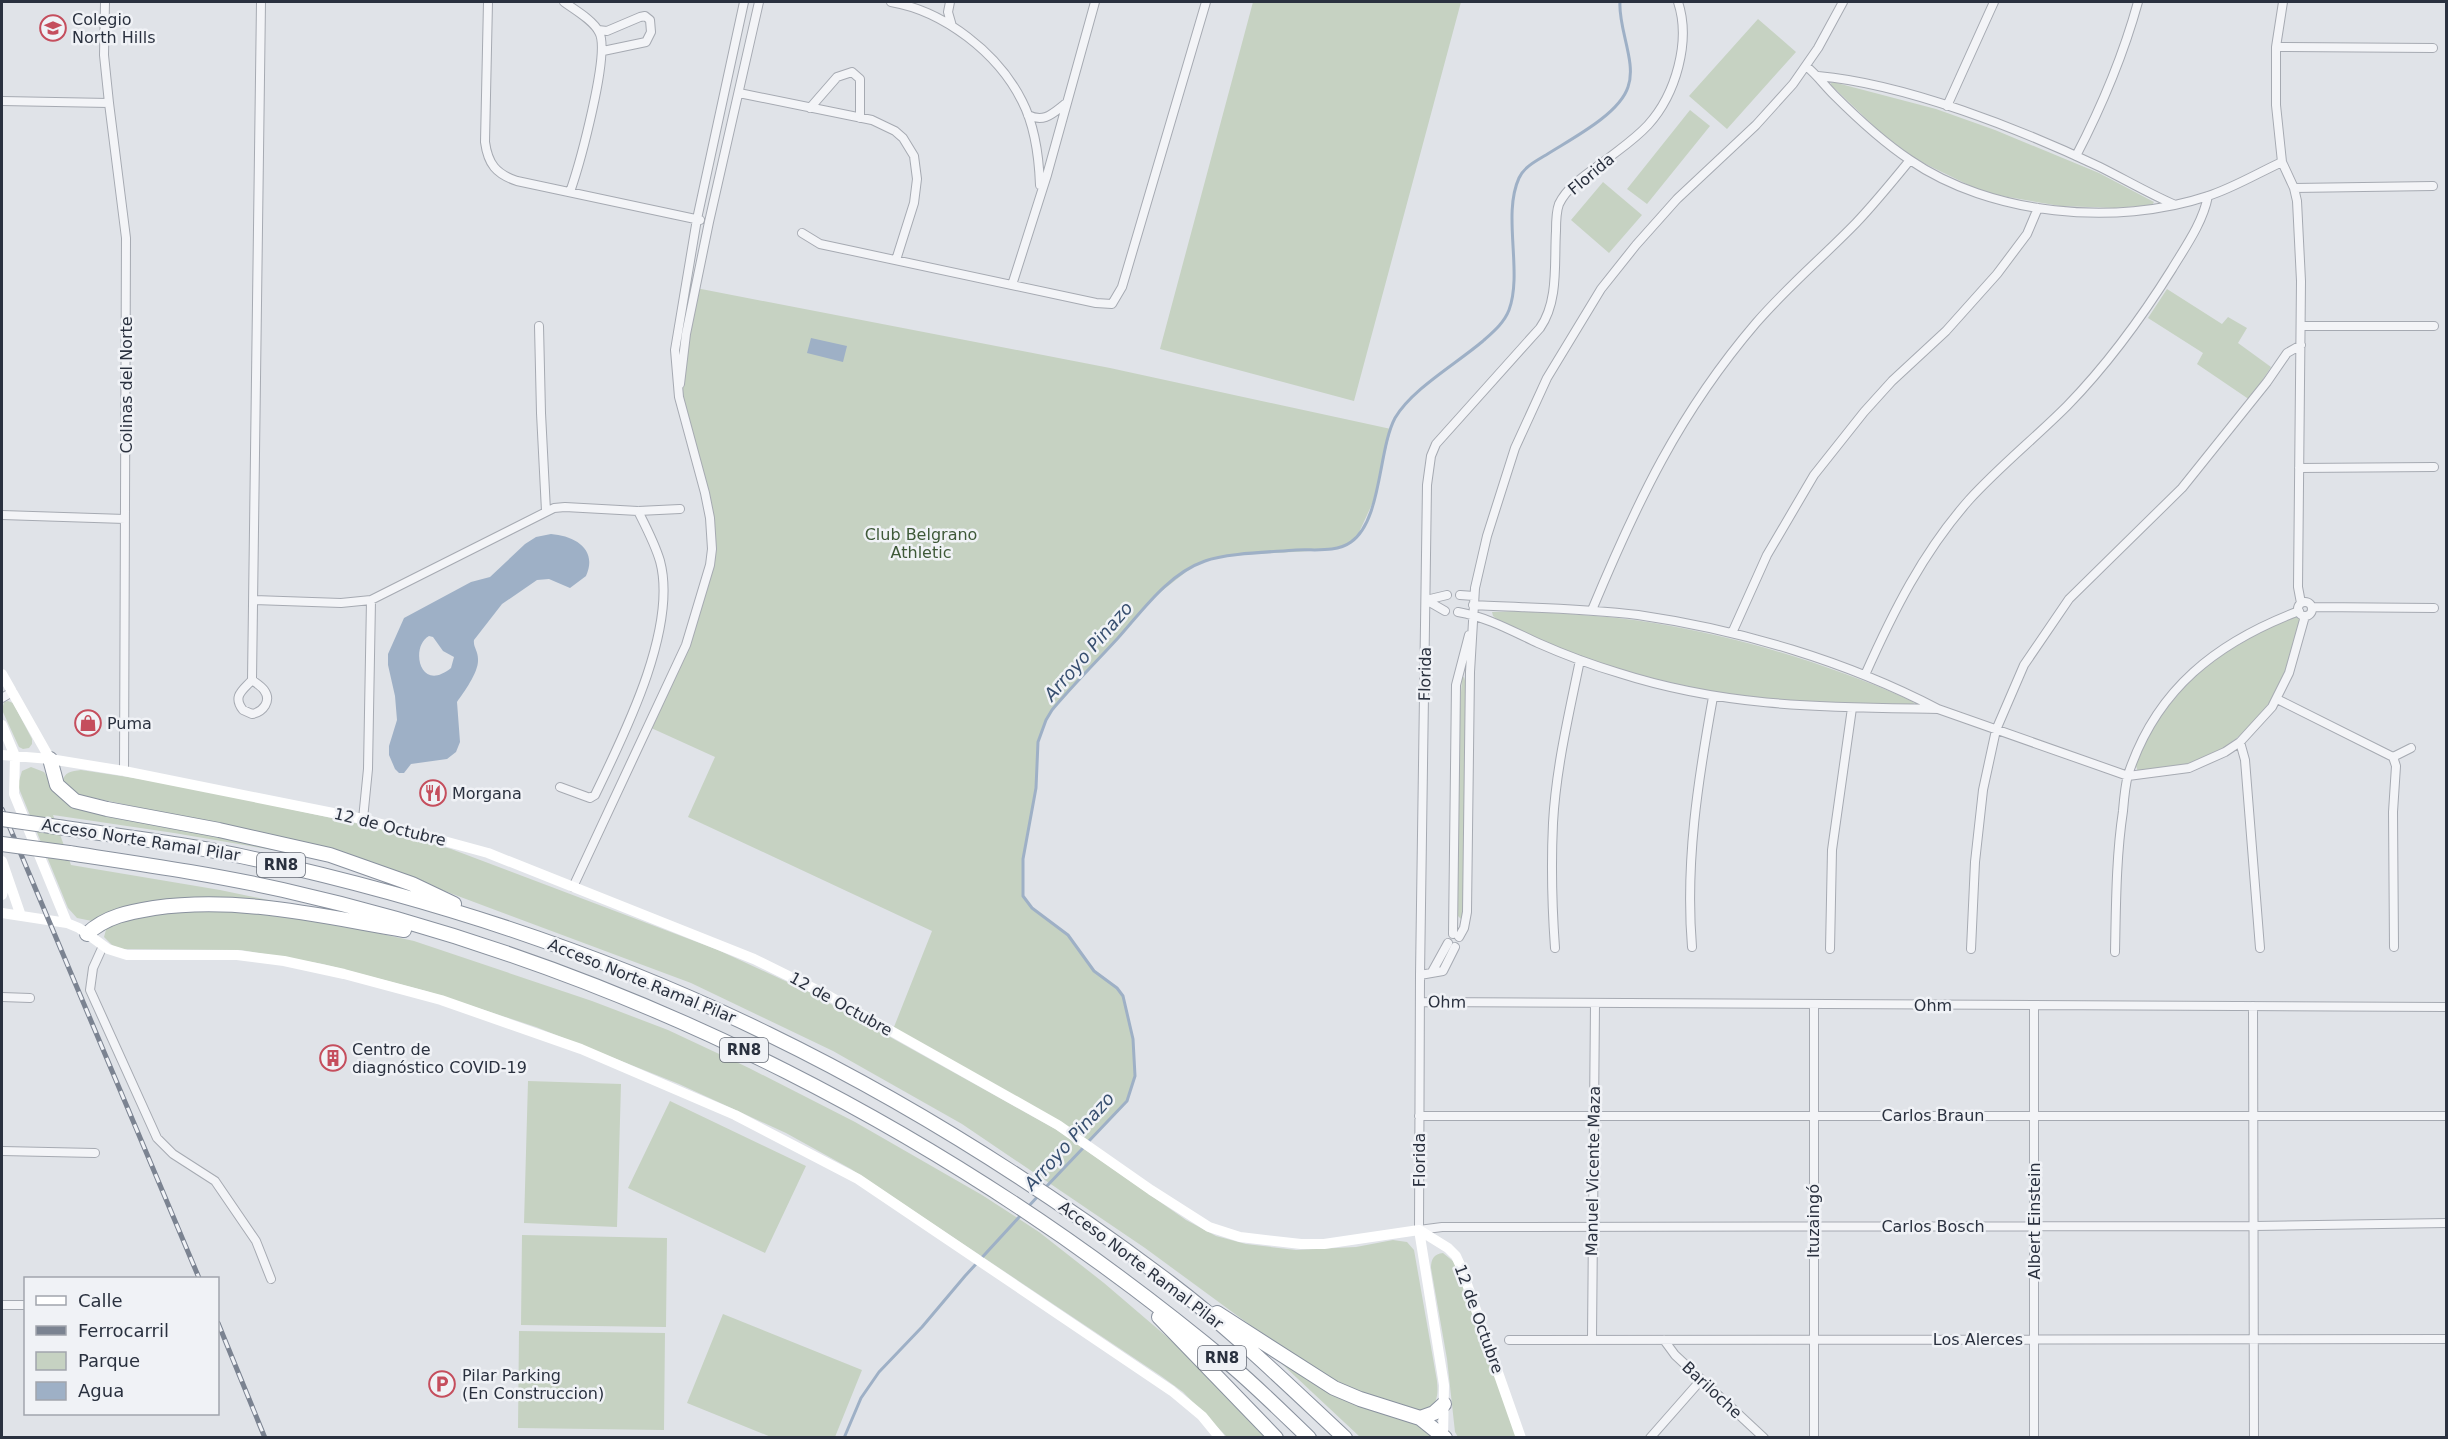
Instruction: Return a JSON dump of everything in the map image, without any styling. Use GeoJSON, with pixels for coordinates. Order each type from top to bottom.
{"type":"FeatureCollection","features":[{"type":"Feature","properties":{"kind":"highway"},"geometry":{"type":"LineString","coordinates":[[50,759],[57,785],[75,801],[330,855],[412,884],[500,926]]}},
{"type":"Feature","properties":{"kind":"highway","name":"Acceso Norte Ramal Pilar"},"geometry":{"type":"LineString","coordinates":[[2,819],[257,859],[364,886],[500,926],[635,975],[767,1033],[894,1100],[1064,1207],[1170,1284],[1259,1358],[1345,1437]]}},
{"type":"Feature","properties":{"kind":"highway","name":"Acceso Norte Ramal Pilar"},"geometry":{"type":"LineString","coordinates":[[2,844],[208,874],[287,891],[470,941],[609,991],[744,1050],[876,1118],[1002,1194],[1129,1285],[1233,1368],[1309,1437]]}},
{"type":"Feature","properties":{"kind":"highway"},"geometry":{"type":"LineString","coordinates":[[87,934],[97,925],[121,915],[184,904],[225,903],[314,914],[470,941]]}},
{"type":"Feature","properties":{"kind":"highway"},"geometry":{"type":"LineString","coordinates":[[1170,1284],[1334,1388],[1360,1400],[1420,1418],[1444,1437]]}},
{"type":"Feature","properties":{"kind":"highway"},"geometry":{"type":"LineString","coordinates":[[1129,1285],[1276,1437]]}},
{"type":"Feature","properties":{"kind":"highway"},"geometry":{"type":"LineString","coordinates":[[1420,1418],[1434,1413],[1444,1404]]}},
{"type":"Feature","properties":{"kind":"street","name":"Colinas del Norte"},"geometry":{"type":"LineString","coordinates":[[105,2],[104,55],[126,238],[124,771]]}},
{"type":"Feature","properties":{"kind":"street"},"geometry":{"type":"LineString","coordinates":[[252,680],[261,2]]}},
{"type":"Feature","properties":{"kind":"street"},"geometry":{"type":"LineString","coordinates":[[488,2],[485,142],[488,160],[497,171],[508,178],[709,222]]}},
{"type":"Feature","properties":{"kind":"street"},"geometry":{"type":"LineString","coordinates":[[564,2],[598,30],[607,31],[645,16],[650,20],[651,32],[646,42],[603,51]]}},
{"type":"Feature","properties":{"kind":"street"},"geometry":{"type":"LineString","coordinates":[[573,887],[686,645],[710,565],[712,540],[707,501],[679,397],[675,364],[676,335],[697,219],[744,2]]}},
{"type":"Feature","properties":{"kind":"street"},"geometry":{"type":"LineString","coordinates":[[679,397],[683,351],[709,222],[759,2]]}},
{"type":"Feature","properties":{"kind":"street"},"geometry":{"type":"LineString","coordinates":[[891,2],[918,9],[952,27],[974,42],[1001,70],[1015,88],[1028,115],[1035,139],[1041,192]]}},
{"type":"Feature","properties":{"kind":"street"},"geometry":{"type":"LineString","coordinates":[[950,2],[948,12],[952,27]]}},
{"type":"Feature","properties":{"kind":"street"},"geometry":{"type":"LineString","coordinates":[[1012,285],[1095,2]]}},
{"type":"Feature","properties":{"kind":"street"},"geometry":{"type":"LineString","coordinates":[[802,232],[820,244],[896,261],[1106,305],[1115,301],[1122,287],[1206,2]]}},
{"type":"Feature","properties":{"kind":"street","name":"Florida"},"geometry":{"type":"LineString","coordinates":[[1444,1437],[1444,1385],[1419,1230],[1427,485],[1433,450],[1444,433],[1540,328],[1548,316],[1552,299],[1559,205],[1575,184],[1634,139],[1657,113],[1673,80],[1679,57],[1683,24],[1678,2]]}},
{"type":"Feature","properties":{"kind":"street"},"geometry":{"type":"LineString","coordinates":[[1472,618],[1456,685],[1454,920],[1456,936],[1466,921],[1472,618],[1476,578],[1515,448],[1547,378],[1586,311],[1620,264],[1697,178],[1762,119],[1806,66],[1843,2]]}},
{"type":"Feature","properties":{"kind":"street"},"geometry":{"type":"LineString","coordinates":[[1947,106],[1994,2]]}},
{"type":"Feature","properties":{"kind":"street"},"geometry":{"type":"LineString","coordinates":[[2076,156],[2118,68],[2138,2]]}},
{"type":"Feature","properties":{"kind":"street"},"geometry":{"type":"LineString","coordinates":[[1460,595],[1474,600],[1592,610],[1692,624],[1732,633],[1809,655],[1865,675],[1938,709],[2128,776],[2189,768],[2225,752],[2240,742],[2262,720],[2277,699],[2289,673],[2302,610],[2298,587],[2301,345],[2299,242],[2294,188],[2282,162],[2276,105],[2276,47],[2283,2]]}},
{"type":"Feature","properties":{"kind":"street"},"geometry":{"type":"LineString","coordinates":[[570,192],[582,156],[603,51],[598,30]]}},
{"type":"Feature","properties":{"kind":"street"},"geometry":{"type":"LineString","coordinates":[[2276,47],[2433,48]]}},
{"type":"Feature","properties":{"kind":"street"},"geometry":{"type":"LineString","coordinates":[[1806,66],[1852,112],[1910,160],[1938,177],[1984,196],[2038,208],[2122,211],[2174,204],[2208,196],[2282,162]]}},
{"type":"Feature","properties":{"kind":"street"},"geometry":{"type":"LineString","coordinates":[[810,108],[837,77],[852,72],[857,75],[861,85],[860,118]]}},
{"type":"Feature","properties":{"kind":"street"},"geometry":{"type":"LineString","coordinates":[[1818,76],[1884,88],[1947,106],[2076,156],[2174,204]]}},
{"type":"Feature","properties":{"kind":"street"},"geometry":{"type":"LineString","coordinates":[[740,93],[860,118],[895,131],[909,147],[917,167],[914,203],[896,261]]}},
{"type":"Feature","properties":{"kind":"street"},"geometry":{"type":"LineString","coordinates":[[2,101],[109,103]]}},
{"type":"Feature","properties":{"kind":"street"},"geometry":{"type":"LineString","coordinates":[[1028,115],[1036,119],[1047,118],[1065,104]]}},
{"type":"Feature","properties":{"kind":"street"},"geometry":{"type":"LineString","coordinates":[[1592,610],[1650,480],[1702,392],[1777,299],[1856,222],[1910,160]]}},
{"type":"Feature","properties":{"kind":"street"},"geometry":{"type":"LineString","coordinates":[[2294,188],[2433,186]]}},
{"type":"Feature","properties":{"kind":"street"},"geometry":{"type":"LineString","coordinates":[[1865,675],[1895,608],[1927,554],[1969,500],[2067,405],[2126,336],[2186,247],[2205,209],[2208,196]]}},
{"type":"Feature","properties":{"kind":"street"},"geometry":{"type":"LineString","coordinates":[[1732,633],[1780,529],[1814,475],[1892,381],[1946,331],[1997,274],[2027,234],[2038,208]]}},
{"type":"Feature","properties":{"kind":"street"},"geometry":{"type":"LineString","coordinates":[[539,326],[540,413],[546,511]]}},
{"type":"Feature","properties":{"kind":"street"},"geometry":{"type":"LineString","coordinates":[[2301,326],[2434,326]]}},
{"type":"Feature","properties":{"kind":"street"},"geometry":{"type":"LineString","coordinates":[[1971,949],[1979,820],[1996,730],[2027,658],[2069,599],[2182,488],[2267,382],[2287,353],[2301,345]]}},
{"type":"Feature","properties":{"kind":"street"},"geometry":{"type":"LineString","coordinates":[[2299,468],[2434,467]]}},
{"type":"Feature","properties":{"kind":"street"},"geometry":{"type":"LineString","coordinates":[[254,600],[340,603],[371,600],[546,511],[565,507],[638,511],[680,509]]}},
{"type":"Feature","properties":{"kind":"street"},"geometry":{"type":"LineString","coordinates":[[560,787],[590,798],[595,795],[650,668],[660,625],[663,581],[660,562],[638,511]]}},
{"type":"Feature","properties":{"kind":"street"},"geometry":{"type":"LineString","coordinates":[[2,515],[125,519]]}},
{"type":"Feature","properties":{"kind":"street"},"geometry":{"type":"LineString","coordinates":[[1426,600],[1447,595]]}},
{"type":"Feature","properties":{"kind":"street"},"geometry":{"type":"LineString","coordinates":[[363,819],[368,769],[371,600]]}},
{"type":"Feature","properties":{"kind":"street"},"geometry":{"type":"LineString","coordinates":[[1426,600],[1445,611]]}},
{"type":"Feature","properties":{"kind":"street"},"geometry":{"type":"LineString","coordinates":[[2115,952],[2117,868],[2128,776],[2146,735],[2167,700],[2205,661],[2244,635],[2302,610],[2308,602],[2312,608],[2434,608]]}},
{"type":"Feature","properties":{"kind":"street"},"geometry":{"type":"LineString","coordinates":[[1458,612],[1580,660],[1638,679],[1713,697],[1763,704],[1938,709]]}},
{"type":"Feature","properties":{"kind":"street"},"geometry":{"type":"LineString","coordinates":[[1555,948],[1552,884],[1555,798],[1580,660]]}},
{"type":"Feature","properties":{"kind":"street"},"geometry":{"type":"LineString","coordinates":[[2,674],[50,759]]}},
{"type":"Feature","properties":{"kind":"street"},"geometry":{"type":"LineString","coordinates":[[252,680],[262,688],[267,696],[267,702],[262,710],[252,714],[243,710],[238,696],[243,687],[252,680]]}},
{"type":"Feature","properties":{"kind":"street"},"geometry":{"type":"LineString","coordinates":[[2,698],[12,692]]}},
{"type":"Feature","properties":{"kind":"street"},"geometry":{"type":"LineString","coordinates":[[1692,948],[1690,889],[1694,824],[1702,756],[1713,697]]}},
{"type":"Feature","properties":{"kind":"street"},"geometry":{"type":"LineString","coordinates":[[2277,699],[2393,757],[2396,766],[2393,812],[2394,947]]}},
{"type":"Feature","properties":{"kind":"street"},"geometry":{"type":"LineString","coordinates":[[1830,949],[1832,850],[1852,708]]}},
{"type":"Feature","properties":{"kind":"street"},"geometry":{"type":"LineString","coordinates":[[2,725],[15,756],[14,794],[67,923]]}},
{"type":"Feature","properties":{"kind":"street"},"geometry":{"type":"LineString","coordinates":[[2240,742],[2245,760],[2260,948]]}},
{"type":"Feature","properties":{"kind":"street"},"geometry":{"type":"LineString","coordinates":[[2393,757],[2411,748]]}},
{"type":"Feature","properties":{"kind":"street","name":"12 de Octubre"},"geometry":{"type":"LineString","coordinates":[[2,754],[124,771],[363,819],[488,853],[754,959],[794,978],[1058,1125],[1196,1220],[1225,1233],[1240,1238],[1278,1243],[1324,1244],[1419,1230],[1448,1248],[1456,1256],[1521,1437]]}},
{"type":"Feature","properties":{"kind":"street"},"geometry":{"type":"LineString","coordinates":[[2,861],[21,916]]}},
{"type":"Feature","properties":{"kind":"street"},"geometry":{"type":"LineString","coordinates":[[2,896],[8,875]]}},
{"type":"Feature","properties":{"kind":"street"},"geometry":{"type":"LineString","coordinates":[[2,914],[67,923],[103,946],[117,952],[138,956],[237,955],[284,961],[344,974],[441,1000],[530,1029],[674,1087],[774,1134],[858,1179],[1172,1391],[1202,1416],[1220,1437]]}},
{"type":"Feature","properties":{"kind":"street"},"geometry":{"type":"LineString","coordinates":[[1454,920],[1466,921]]}},
{"type":"Feature","properties":{"kind":"street"},"geometry":{"type":"LineString","coordinates":[[1420,975],[1443,971],[1452,945]]}},
{"type":"Feature","properties":{"kind":"street"},"geometry":{"type":"LineString","coordinates":[[103,946],[93,968],[90,990],[157,1138],[173,1154],[215,1181],[256,1241],[271,1279]]}},
{"type":"Feature","properties":{"kind":"street"},"geometry":{"type":"LineString","coordinates":[[2,998],[30,998]]}},
{"type":"Feature","properties":{"kind":"street","name":"Ohm"},"geometry":{"type":"LineString","coordinates":[[1420,1002],[2446,1006]]}},
{"type":"Feature","properties":{"kind":"street","name":"Manuel Vicente Maza"},"geometry":{"type":"LineString","coordinates":[[1592,1338],[1594,1004]]}},
{"type":"Feature","properties":{"kind":"street","name":"Ituzaingó"},"geometry":{"type":"LineString","coordinates":[[1814,1004],[1814,1437]]}},
{"type":"Feature","properties":{"kind":"street","name":"Albert Einstein"},"geometry":{"type":"LineString","coordinates":[[2034,1005],[2034,1437]]}},
{"type":"Feature","properties":{"kind":"street"},"geometry":{"type":"LineString","coordinates":[[2253,1006],[2254,1437]]}},
{"type":"Feature","properties":{"kind":"street","name":"Carlos Braun"},"geometry":{"type":"LineString","coordinates":[[1419,1116],[2446,1116]]}},
{"type":"Feature","properties":{"kind":"street"},"geometry":{"type":"LineString","coordinates":[[2,1151],[95,1153]]}},
{"type":"Feature","properties":{"kind":"street","name":"Carlos Bosch"},"geometry":{"type":"LineString","coordinates":[[1419,1230],[1442,1227],[2253,1226],[2446,1223]]}},
{"type":"Feature","properties":{"kind":"street"},"geometry":{"type":"LineString","coordinates":[[2,1305],[24,1305]]}},
{"type":"Feature","properties":{"kind":"street","name":"Los Alerces"},"geometry":{"type":"LineString","coordinates":[[1509,1340],[1592,1338],[1664,1340],[2446,1339]]}},
{"type":"Feature","properties":{"kind":"street","name":"Bariloche"},"geometry":{"type":"LineString","coordinates":[[1664,1340],[1675,1355],[1764,1437]]}},
{"type":"Feature","properties":{"kind":"street"},"geometry":{"type":"LineString","coordinates":[[1650,1437],[1701,1380]]}},
{"type":"Feature","properties":{"kind":"green space"},"geometry":{"type":"Polygon","coordinates":[[[1253,2],[1461,2],[1354,401],[1160,349],[1253,2]]]}},
{"type":"Feature","properties":{"kind":"green space"},"geometry":{"type":"Polygon","coordinates":[[[1758,19],[1796,52],[1727,129],[1689,96],[1758,19]]]}},
{"type":"Feature","properties":{"kind":"green space"},"geometry":{"type":"Polygon","coordinates":[[[1833,82],[1936,109],[1995,130],[2099,173],[2154,202],[2152,205],[2115,208],[2060,206],[1985,193],[1913,158],[1878,130],[1830,84],[1833,82]]]}},
{"type":"Feature","properties":{"kind":"green space"},"geometry":{"type":"Polygon","coordinates":[[[1690,110],[1710,126],[1647,204],[1627,189],[1690,110]]]}},
{"type":"Feature","properties":{"kind":"green space"},"geometry":{"type":"Polygon","coordinates":[[[1603,182],[1642,215],[1609,253],[1571,220],[1603,182]]]}},
{"type":"Feature","properties":{"kind":"green space","name":"Club Belgrano Athletic"},"geometry":{"type":"Polygon","coordinates":[[[696,288],[1110,368],[1391,429],[1373,502],[1356,539],[1349,544],[1330,550],[1235,555],[1205,560],[1191,568],[1149,601],[1052,710],[1046,720],[1038,742],[1036,788],[1023,859],[1023,896],[1032,908],[1068,935],[1094,971],[1117,988],[1123,996],[1133,1039],[1135,1076],[1127,1101],[1086,1143],[892,1032],[932,931],[688,817],[715,757],[649,727],[692,630],[712,540],[679,397],[696,288]]]}},
{"type":"Feature","properties":{"kind":"green space"},"geometry":{"type":"Polygon","coordinates":[[[2167,289],[2222,324],[2228,317],[2247,328],[2238,343],[2271,367],[2250,400],[2197,364],[2203,353],[2148,318],[2167,289]]]}},
{"type":"Feature","properties":{"kind":"green space"},"geometry":{"type":"Polygon","coordinates":[[[1517,611],[1620,618],[1720,636],[1818,664],[1881,688],[1915,704],[1796,703],[1710,694],[1605,665],[1556,647],[1498,620],[1492,612],[1517,611]]]}},
{"type":"Feature","properties":{"kind":"green space"},"geometry":{"type":"Polygon","coordinates":[[[2299,614],[2302,620],[2279,687],[2266,708],[2240,735],[2215,753],[2201,759],[2187,764],[2138,772],[2135,763],[2150,735],[2182,690],[2201,672],[2245,641],[2299,614]]]}},
{"type":"Feature","properties":{"kind":"green space"},"geometry":{"type":"Polygon","coordinates":[[[1464,677],[1466,684],[1463,918],[1461,919],[1458,916],[1458,767],[1460,707],[1462,678],[1464,677]]]}},
{"type":"Feature","properties":{"kind":"green space"},"geometry":{"type":"Polygon","coordinates":[[[4,702],[13,703],[32,739],[29,748],[19,747],[2,710],[4,702]]]}},
{"type":"Feature","properties":{"kind":"green space"},"geometry":{"type":"Polygon","coordinates":[[[31,767],[44,772],[60,796],[200,833],[291,853],[53,815],[71,865],[220,890],[317,910],[235,899],[92,921],[77,918],[68,908],[20,791],[18,784],[22,771],[31,767]]]}},
{"type":"Feature","properties":{"kind":"green space"},"geometry":{"type":"Polygon","coordinates":[[[81,770],[154,781],[248,800],[364,825],[451,849],[718,950],[811,993],[1057,1130],[1186,1220],[1216,1236],[1246,1244],[1296,1250],[1356,1247],[1393,1240],[1407,1242],[1414,1250],[1437,1381],[1437,1395],[1434,1404],[1432,1408],[1420,1411],[1354,1390],[1333,1379],[1250,1325],[1145,1248],[962,1124],[833,1051],[691,983],[343,853],[299,841],[75,794],[62,783],[64,776],[68,773],[81,770]]]}},
{"type":"Feature","properties":{"kind":"green space"},"geometry":{"type":"Polygon","coordinates":[[[214,909],[273,914],[331,923],[414,941],[592,1001],[668,1030],[749,1068],[855,1122],[982,1195],[1039,1232],[1104,1283],[1187,1354],[1269,1437],[1227,1437],[1183,1392],[1161,1376],[851,1169],[786,1133],[679,1084],[536,1027],[426,991],[323,964],[241,950],[123,949],[113,946],[104,937],[107,926],[114,921],[176,911],[214,909]]]}},
{"type":"Feature","properties":{"kind":"green space"},"geometry":{"type":"Polygon","coordinates":[[[528,1081],[621,1084],[617,1227],[524,1223],[528,1081]]]}},
{"type":"Feature","properties":{"kind":"green space"},"geometry":{"type":"Polygon","coordinates":[[[670,1101],[806,1166],[765,1253],[628,1188],[670,1101]]]}},
{"type":"Feature","properties":{"kind":"green space"},"geometry":{"type":"Polygon","coordinates":[[[522,1235],[667,1238],[666,1327],[521,1325],[522,1235]]]}},
{"type":"Feature","properties":{"kind":"green space"},"geometry":{"type":"Polygon","coordinates":[[[1443,1253],[1454,1262],[1517,1437],[1458,1437],[1455,1432],[1447,1359],[1431,1268],[1437,1254],[1443,1253]]]}},
{"type":"Feature","properties":{"kind":"green space"},"geometry":{"type":"Polygon","coordinates":[[[723,1314],[862,1370],[835,1437],[771,1437],[687,1403],[723,1314]]]}},
{"type":"Feature","properties":{"kind":"green space"},"geometry":{"type":"Polygon","coordinates":[[[519,1331],[665,1333],[664,1430],[518,1428],[519,1331]]]}},
{"type":"Feature","properties":{"kind":"green space"},"geometry":{"type":"Polygon","coordinates":[[[1265,1348],[1394,1415],[1418,1425],[1432,1437],[1360,1437],[1265,1348]]]}},
{"type":"Feature","properties":{"kind":"water"},"geometry":{"type":"Polygon","coordinates":[[[811,338],[847,346],[843,362],[807,353],[811,338]]]}},
{"type":"Feature","properties":{"kind":"water"},"geometry":{"type":"Polygon","coordinates":[[[551,534],[576,541],[587,551],[589,558],[586,576],[570,588],[549,579],[537,580],[502,604],[474,640],[478,664],[457,702],[460,742],[456,752],[447,759],[411,764],[404,773],[399,773],[389,755],[389,746],[397,720],[388,654],[404,618],[471,582],[490,577],[525,544],[536,537],[551,534]],[[429,636],[423,641],[419,657],[425,672],[431,675],[440,674],[451,668],[454,657],[443,651],[433,637],[429,636]]]}},
{"type":"Feature","properties":{"kind":"waterway","name":"Arroyo Pinazo"},"geometry":{"type":"LineString","coordinates":[[1088,1142],[1127,1101],[1135,1076],[1133,1039],[1123,996],[1117,988],[1094,971],[1068,935],[1032,908],[1023,896],[1023,859],[1036,788],[1038,742],[1046,720],[1052,710],[1157,594],[1192,567],[1214,558],[1237,555],[1339,548],[1351,542],[1361,532],[1374,502],[1385,448],[1395,418],[1423,387],[1494,331],[1509,310],[1514,279],[1512,209],[1514,193],[1521,174],[1534,162],[1604,117],[1615,107],[1628,87],[1629,56],[1620,2]]}},
{"type":"Feature","properties":{"kind":"waterway","name":"Arroyo Pinazo"},"geometry":{"type":"LineString","coordinates":[[1045,1188],[1084,1147]]}},
{"type":"Feature","properties":{"kind":"waterway","name":"Arroyo Pinazo"},"geometry":{"type":"LineString","coordinates":[[1027,1208],[1039,1195]]}},
{"type":"Feature","properties":{"kind":"waterway","name":"Arroyo Pinazo"},"geometry":{"type":"LineString","coordinates":[[844,1438],[861,1398],[879,1372],[1021,1215]]}},
{"type":"Feature","properties":{"kind":"railway"},"geometry":{"type":"LineString","coordinates":[[2,809],[199,1277]]}},
{"type":"Feature","properties":{"kind":"railway"},"geometry":{"type":"LineString","coordinates":[[219,1325],[265,1438]]}},
{"type":"Feature","properties":{"kind":"place","name":"Colegio North Hills"},"geometry":{"type":"Point","coordinates":[53,28]}},
{"type":"Feature","properties":{"kind":"place","name":"Puma"},"geometry":{"type":"Point","coordinates":[88,723]}},
{"type":"Feature","properties":{"kind":"place","name":"Morgana"},"geometry":{"type":"Point","coordinates":[433,793]}},
{"type":"Feature","properties":{"kind":"place","name":"Centro de diagnóstico COVID-19"},"geometry":{"type":"Point","coordinates":[333,1058]}},
{"type":"Feature","properties":{"kind":"place","name":"Pilar Parking (En Construccion)"},"geometry":{"type":"Point","coordinates":[442,1384]}}]}
